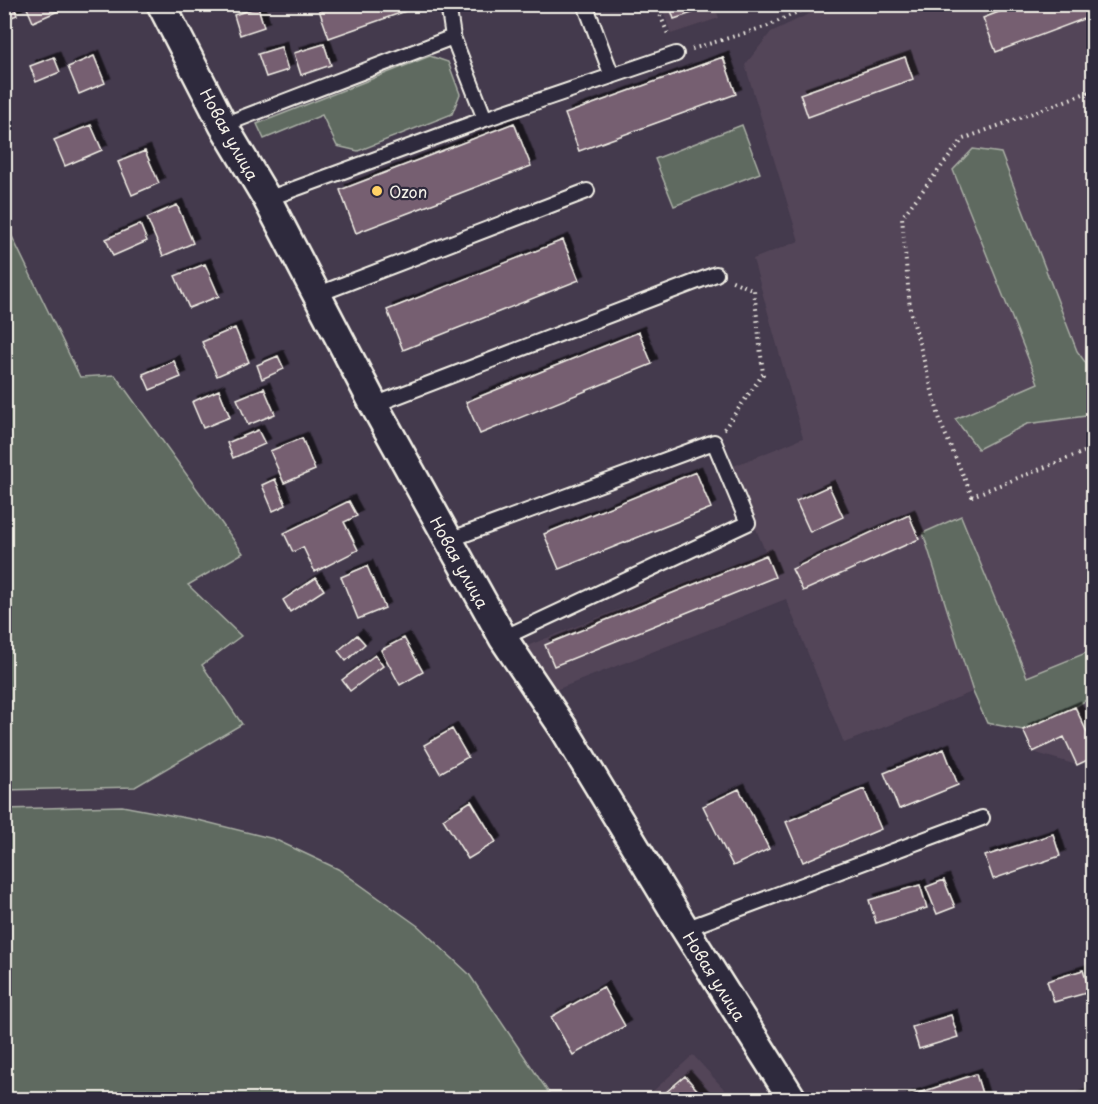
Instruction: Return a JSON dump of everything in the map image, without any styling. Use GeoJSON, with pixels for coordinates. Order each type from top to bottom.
{"type":"FeatureCollection","features":[{"type":"Feature","properties":{"kind":"street","name":"Новая улица"},"geometry":{"type":"LineString","coordinates":[[161,4],[223,125],[267,199],[374,405],[503,638],[564,729],[685,929],[793,1100]]}},
{"type":"Feature","properties":{"kind":"lane"},"geometry":{"type":"LineString","coordinates":[[448,4],[453,36],[484,119]]}},
{"type":"Feature","properties":{"kind":"lane"},"geometry":{"type":"LineString","coordinates":[[585,4],[612,76]]}},
{"type":"Feature","properties":{"kind":"lane"},"geometry":{"type":"LineString","coordinates":[[223,125],[453,36]]}},
{"type":"Feature","properties":{"kind":"lane"},"geometry":{"type":"LineString","coordinates":[[267,199],[484,119],[676,54]]}},
{"type":"Feature","properties":{"kind":"lane"},"geometry":{"type":"LineString","coordinates":[[316,295],[587,191]]}},
{"type":"Feature","properties":{"kind":"lane"},"geometry":{"type":"LineString","coordinates":[[374,405],[716,274]]}},
{"type":"Feature","properties":{"kind":"lane"},"geometry":{"type":"LineString","coordinates":[[449,540],[714,442],[748,524],[503,638]]}},
{"type":"Feature","properties":{"kind":"lane"},"geometry":{"type":"LineString","coordinates":[[685,929],[982,818]]}},
{"type":"Feature","properties":{"kind":"path"},"geometry":{"type":"LineString","coordinates":[[656,4],[676,54],[768,26],[814,4]]}},
{"type":"Feature","properties":{"kind":"path"},"geometry":{"type":"LineString","coordinates":[[1094,90],[963,138],[902,217],[910,309],[941,424],[972,496],[1094,448]]}},
{"type":"Feature","properties":{"kind":"path"},"geometry":{"type":"LineString","coordinates":[[714,442],[763,374],[754,290],[716,274]]}},
{"type":"Feature","properties":{"kind":"shaded area"},"geometry":{"type":"Polygon","coordinates":[[[661,5],[714,5],[719,18],[671,34],[661,5]]]}},
{"type":"Feature","properties":{"kind":"shaded area"},"geometry":{"type":"Polygon","coordinates":[[[828,5],[1093,5],[1093,757],[1077,765],[1033,752],[1023,731],[987,723],[972,692],[844,743],[786,599],[548,693],[522,648],[765,551],[731,467],[803,438],[753,259],[799,241],[745,65],[771,32],[828,5]]]}},
{"type":"Feature","properties":{"kind":"shaded area"},"geometry":{"type":"Polygon","coordinates":[[[693,1055],[733,1099],[659,1099],[652,1092],[693,1055]]]}},
{"type":"Feature","properties":{"kind":"green space"},"geometry":{"type":"Polygon","coordinates":[[[430,56],[448,62],[460,94],[452,114],[358,151],[337,146],[322,115],[264,139],[257,124],[430,56]]]}},
{"type":"Feature","properties":{"kind":"green space"},"geometry":{"type":"Polygon","coordinates":[[[742,125],[760,173],[674,206],[655,159],[742,125]]]}},
{"type":"Feature","properties":{"kind":"green space"},"geometry":{"type":"Polygon","coordinates":[[[973,149],[1001,153],[1077,351],[1093,373],[1093,415],[1027,424],[978,449],[955,419],[1038,383],[953,170],[973,149]]]}},
{"type":"Feature","properties":{"kind":"green space"},"geometry":{"type":"Polygon","coordinates":[[[4,220],[80,377],[115,375],[243,553],[188,585],[241,636],[202,665],[242,724],[135,787],[5,790],[4,220]]]}},
{"type":"Feature","properties":{"kind":"green space"},"geometry":{"type":"Polygon","coordinates":[[[961,516],[1027,677],[1093,650],[1093,696],[1075,707],[1023,730],[987,723],[973,692],[923,533],[961,516]]]}},
{"type":"Feature","properties":{"kind":"green space"},"geometry":{"type":"Polygon","coordinates":[[[122,806],[202,821],[274,839],[338,869],[418,926],[469,974],[553,1099],[5,1099],[5,809],[122,806]]]}},
{"type":"Feature","properties":{"kind":"building"},"geometry":{"type":"Polygon","coordinates":[[[4,4],[13,4],[17,15],[4,20],[4,4]]]}},
{"type":"Feature","properties":{"kind":"building"},"geometry":{"type":"Polygon","coordinates":[[[37,4],[55,4],[58,11],[33,22],[27,8],[37,4]]]}},
{"type":"Feature","properties":{"kind":"building"},"geometry":{"type":"Polygon","coordinates":[[[334,4],[426,4],[329,38],[319,10],[334,4]]]}},
{"type":"Feature","properties":{"kind":"building"},"geometry":{"type":"Polygon","coordinates":[[[669,4],[699,4],[701,10],[674,19],[669,4]]]}},
{"type":"Feature","properties":{"kind":"building"},"geometry":{"type":"Polygon","coordinates":[[[1020,4],[1094,4],[1094,15],[996,52],[983,18],[1020,4]]]}},
{"type":"Feature","properties":{"kind":"building"},"geometry":{"type":"Polygon","coordinates":[[[258,7],[264,27],[240,35],[234,15],[258,7]]]}},
{"type":"Feature","properties":{"kind":"building"},"geometry":{"type":"Polygon","coordinates":[[[324,44],[331,65],[301,75],[294,53],[324,44]]]}},
{"type":"Feature","properties":{"kind":"building"},"geometry":{"type":"Polygon","coordinates":[[[281,47],[288,70],[266,77],[258,54],[281,47]]]}},
{"type":"Feature","properties":{"kind":"building"},"geometry":{"type":"Polygon","coordinates":[[[94,56],[105,83],[79,94],[68,67],[94,56]]]}},
{"type":"Feature","properties":{"kind":"building"},"geometry":{"type":"Polygon","coordinates":[[[54,57],[60,72],[36,82],[30,66],[54,57]]]}},
{"type":"Feature","properties":{"kind":"building"},"geometry":{"type":"Polygon","coordinates":[[[723,57],[736,94],[579,151],[565,114],[723,57]]]}},
{"type":"Feature","properties":{"kind":"building"},"geometry":{"type":"Polygon","coordinates":[[[905,57],[913,79],[808,117],[800,94],[905,57]]]}},
{"type":"Feature","properties":{"kind":"building"},"geometry":{"type":"Polygon","coordinates":[[[514,123],[531,166],[356,233],[340,190],[514,123]]]}},
{"type":"Feature","properties":{"kind":"building"},"geometry":{"type":"Polygon","coordinates":[[[91,125],[102,150],[65,166],[54,140],[91,125]]]}},
{"type":"Feature","properties":{"kind":"building"},"geometry":{"type":"Polygon","coordinates":[[[145,151],[159,183],[132,195],[118,162],[145,151]]]}},
{"type":"Feature","properties":{"kind":"building"},"geometry":{"type":"Polygon","coordinates":[[[177,205],[193,243],[163,256],[147,218],[177,205]]]}},
{"type":"Feature","properties":{"kind":"building"},"geometry":{"type":"Polygon","coordinates":[[[140,224],[147,241],[113,256],[106,239],[140,224]]]}},
{"type":"Feature","properties":{"kind":"building"},"geometry":{"type":"Polygon","coordinates":[[[563,240],[579,280],[403,350],[387,310],[563,240]]]}},
{"type":"Feature","properties":{"kind":"building"},"geometry":{"type":"Polygon","coordinates":[[[205,264],[219,296],[189,308],[175,276],[205,264]]]}},
{"type":"Feature","properties":{"kind":"building"},"geometry":{"type":"Polygon","coordinates":[[[235,328],[249,362],[217,376],[202,342],[235,328]]]}},
{"type":"Feature","properties":{"kind":"building"},"geometry":{"type":"Polygon","coordinates":[[[639,332],[652,364],[480,434],[466,402],[639,332]]]}},
{"type":"Feature","properties":{"kind":"building"},"geometry":{"type":"Polygon","coordinates":[[[278,356],[284,369],[262,379],[257,365],[278,356]]]}},
{"type":"Feature","properties":{"kind":"building"},"geometry":{"type":"Polygon","coordinates":[[[174,361],[181,377],[150,390],[143,374],[174,361]]]}},
{"type":"Feature","properties":{"kind":"building"},"geometry":{"type":"Polygon","coordinates":[[[264,388],[275,414],[248,425],[237,399],[264,388]]]}},
{"type":"Feature","properties":{"kind":"building"},"geometry":{"type":"Polygon","coordinates":[[[219,390],[230,417],[203,428],[192,402],[219,390]]]}},
{"type":"Feature","properties":{"kind":"building"},"geometry":{"type":"Polygon","coordinates":[[[258,430],[265,444],[233,458],[227,443],[258,430]]]}},
{"type":"Feature","properties":{"kind":"building"},"geometry":{"type":"Polygon","coordinates":[[[302,438],[315,470],[284,483],[270,451],[302,438]]]}},
{"type":"Feature","properties":{"kind":"building"},"geometry":{"type":"Polygon","coordinates":[[[696,472],[711,508],[559,569],[544,534],[696,472]]]}},
{"type":"Feature","properties":{"kind":"building"},"geometry":{"type":"Polygon","coordinates":[[[275,479],[286,505],[273,511],[262,485],[275,479]]]}},
{"type":"Feature","properties":{"kind":"building"},"geometry":{"type":"Polygon","coordinates":[[[829,486],[843,517],[810,532],[796,501],[829,486]]]}},
{"type":"Feature","properties":{"kind":"building"},"geometry":{"type":"Polygon","coordinates":[[[349,501],[357,516],[344,522],[358,550],[315,572],[303,547],[293,552],[284,533],[349,501]]]}},
{"type":"Feature","properties":{"kind":"building"},"geometry":{"type":"Polygon","coordinates":[[[909,515],[919,539],[803,591],[792,569],[909,515]]]}},
{"type":"Feature","properties":{"kind":"building"},"geometry":{"type":"Polygon","coordinates":[[[766,555],[775,577],[554,666],[545,645],[766,555]]]}},
{"type":"Feature","properties":{"kind":"building"},"geometry":{"type":"Polygon","coordinates":[[[367,566],[385,608],[358,619],[341,577],[367,566]]]}},
{"type":"Feature","properties":{"kind":"building"},"geometry":{"type":"Polygon","coordinates":[[[316,578],[324,590],[290,612],[283,600],[316,578]]]}},
{"type":"Feature","properties":{"kind":"building"},"geometry":{"type":"Polygon","coordinates":[[[357,635],[365,644],[346,661],[338,651],[357,635]]]}},
{"type":"Feature","properties":{"kind":"building"},"geometry":{"type":"Polygon","coordinates":[[[404,638],[423,672],[400,685],[381,650],[404,638]]]}},
{"type":"Feature","properties":{"kind":"building"},"geometry":{"type":"Polygon","coordinates":[[[375,655],[383,666],[350,691],[342,680],[375,655]]]}},
{"type":"Feature","properties":{"kind":"building"},"geometry":{"type":"Polygon","coordinates":[[[1075,707],[1094,747],[1094,757],[1077,765],[1064,737],[1033,752],[1023,730],[1075,707]]]}},
{"type":"Feature","properties":{"kind":"building"},"geometry":{"type":"Polygon","coordinates":[[[452,729],[468,757],[440,773],[424,745],[452,729]]]}},
{"type":"Feature","properties":{"kind":"building"},"geometry":{"type":"Polygon","coordinates":[[[944,749],[958,785],[899,809],[884,773],[944,749]]]}},
{"type":"Feature","properties":{"kind":"building"},"geometry":{"type":"Polygon","coordinates":[[[739,789],[769,849],[733,866],[703,806],[739,789]]]}},
{"type":"Feature","properties":{"kind":"building"},"geometry":{"type":"Polygon","coordinates":[[[864,789],[881,829],[803,862],[786,822],[864,789]]]}},
{"type":"Feature","properties":{"kind":"building"},"geometry":{"type":"Polygon","coordinates":[[[471,801],[496,842],[468,859],[443,819],[471,801]]]}},
{"type":"Feature","properties":{"kind":"building"},"geometry":{"type":"Polygon","coordinates":[[[1053,834],[1060,856],[993,879],[985,856],[1053,834]]]}},
{"type":"Feature","properties":{"kind":"building"},"geometry":{"type":"Polygon","coordinates":[[[944,880],[955,907],[937,914],[926,887],[944,880]]]}},
{"type":"Feature","properties":{"kind":"building"},"geometry":{"type":"Polygon","coordinates":[[[920,885],[927,908],[876,923],[869,900],[920,885]]]}},
{"type":"Feature","properties":{"kind":"building"},"geometry":{"type":"Polygon","coordinates":[[[1083,970],[1090,992],[1054,1002],[1047,981],[1083,970]]]}},
{"type":"Feature","properties":{"kind":"building"},"geometry":{"type":"Polygon","coordinates":[[[603,987],[625,1026],[573,1055],[551,1017],[603,987]]]}},
{"type":"Feature","properties":{"kind":"building"},"geometry":{"type":"Polygon","coordinates":[[[951,1015],[958,1037],[919,1049],[912,1027],[951,1015]]]}},
{"type":"Feature","properties":{"kind":"building"},"geometry":{"type":"Polygon","coordinates":[[[976,1074],[984,1100],[901,1099],[976,1074]]]}},
{"type":"Feature","properties":{"kind":"building"},"geometry":{"type":"Polygon","coordinates":[[[685,1076],[706,1100],[671,1100],[665,1093],[685,1076]]]}},
{"type":"Feature","properties":{"kind":"building"},"geometry":{"type":"Polygon","coordinates":[[[1083,1094],[1085,1100],[1068,1100],[1083,1094]]]}},
{"type":"Feature","properties":{"kind":"place","name":"Ozon"},"geometry":{"type":"Point","coordinates":[377,191]}}]}
